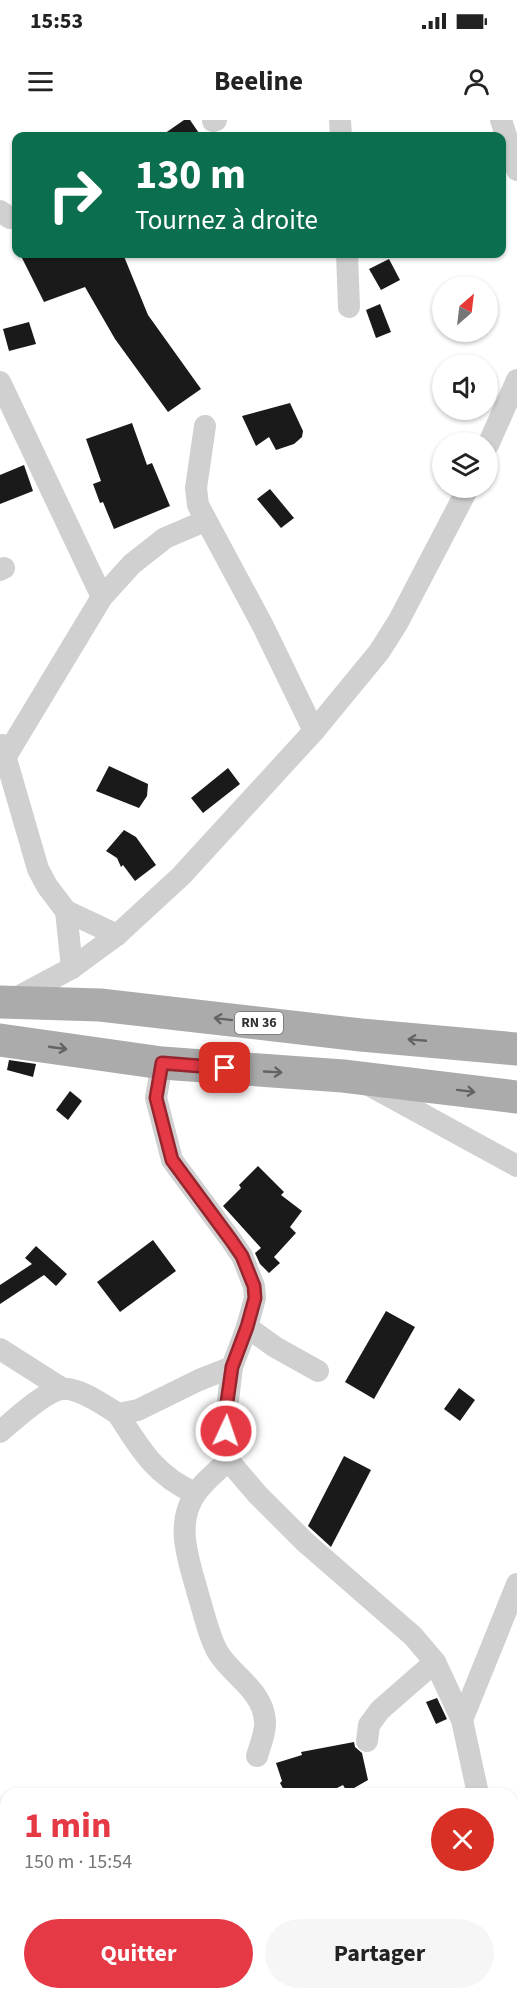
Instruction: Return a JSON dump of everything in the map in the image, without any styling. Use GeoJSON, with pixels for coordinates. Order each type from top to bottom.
{"type":"FeatureCollection","features":[{"type":"Feature","properties":{"kind":"main road","name":"RN 36"},"geometry":{"type":"LineString","coordinates":[[3,1002],[100,1005],[361,1035],[517,1049]]}},
{"type":"Feature","properties":{"kind":"main road"},"geometry":{"type":"LineString","coordinates":[[0,1040],[162,1063],[342,1076],[517,1096]]}},
{"type":"Feature","properties":{"kind":"street"},"geometry":{"type":"LineString","coordinates":[[506,136],[517,170]]}},
{"type":"Feature","properties":{"kind":"street"},"geometry":{"type":"LineString","coordinates":[[346,258],[349,307]]}},
{"type":"Feature","properties":{"kind":"street"},"geometry":{"type":"LineString","coordinates":[[0,382],[102,597]]}},
{"type":"Feature","properties":{"kind":"street"},"geometry":{"type":"LineString","coordinates":[[495,432],[515,391]]}},
{"type":"Feature","properties":{"kind":"street"},"geometry":{"type":"LineString","coordinates":[[205,426],[196,488],[198,505],[314,731]]}},
{"type":"Feature","properties":{"kind":"street"},"geometry":{"type":"LineString","coordinates":[[3,1002],[72,968],[117,935],[181,876],[314,731],[379,652],[398,622],[463,498]]}},
{"type":"Feature","properties":{"kind":"street"},"geometry":{"type":"LineString","coordinates":[[117,935],[66,911],[47,886],[38,869],[2,751],[102,597],[132,564],[165,538],[205,521]]}},
{"type":"Feature","properties":{"kind":"street"},"geometry":{"type":"LineString","coordinates":[[66,911],[72,968]]}},
{"type":"Feature","properties":{"kind":"street"},"geometry":{"type":"LineString","coordinates":[[162,1063],[156,1098],[172,1160],[231,1240],[254,1286],[255,1298],[232,1367],[226,1409],[228,1460],[258,1495],[305,1542],[413,1636],[435,1662],[462,1720],[477,1788]]}},
{"type":"Feature","properties":{"kind":"street"},"geometry":{"type":"LineString","coordinates":[[342,1076],[375,1087],[517,1166]]}},
{"type":"Feature","properties":{"kind":"street"},"geometry":{"type":"LineString","coordinates":[[247,1327],[318,1371]]}},
{"type":"Feature","properties":{"kind":"street"},"geometry":{"type":"LineString","coordinates":[[0,1349],[63,1389],[81,1393],[118,1414],[155,1468],[177,1485],[195,1493]]}},
{"type":"Feature","properties":{"kind":"street"},"geometry":{"type":"LineString","coordinates":[[118,1414],[138,1410],[199,1380],[232,1367]]}},
{"type":"Feature","properties":{"kind":"street"},"geometry":{"type":"LineString","coordinates":[[0,1431],[42,1398],[63,1389]]}},
{"type":"Feature","properties":{"kind":"street"},"geometry":{"type":"LineString","coordinates":[[228,1460],[195,1493],[186,1518],[184,1544],[218,1653],[261,1704],[265,1722],[257,1756]]}},
{"type":"Feature","properties":{"kind":"street"},"geometry":{"type":"LineString","coordinates":[[462,1720],[517,1584]]}},
{"type":"Feature","properties":{"kind":"street"},"geometry":{"type":"LineString","coordinates":[[367,1742],[369,1725],[380,1710],[435,1662]]}},
{"type":"Feature","properties":{"kind":"building"},"geometry":{"type":"Polygon","coordinates":[[[184,120],[190,120],[198,132],[167,132],[184,120]]]}},
{"type":"Feature","properties":{"kind":"building"},"geometry":{"type":"Polygon","coordinates":[[[22,258],[125,258],[148,315],[201,389],[168,412],[115,339],[85,287],[44,302],[22,258]]]}},
{"type":"Feature","properties":{"kind":"building"},"geometry":{"type":"Polygon","coordinates":[[[389,259],[400,280],[381,290],[369,269],[389,259]]]}},
{"type":"Feature","properties":{"kind":"building"},"geometry":{"type":"Polygon","coordinates":[[[380,304],[391,332],[376,338],[366,310],[380,304]]]}},
{"type":"Feature","properties":{"kind":"building"},"geometry":{"type":"Polygon","coordinates":[[[29,322],[36,344],[9,351],[3,329],[29,322]]]}},
{"type":"Feature","properties":{"kind":"building"},"geometry":{"type":"Polygon","coordinates":[[[290,403],[303,431],[302,437],[294,444],[276,450],[269,437],[256,446],[242,416],[290,403]]]}},
{"type":"Feature","properties":{"kind":"building"},"geometry":{"type":"Polygon","coordinates":[[[132,423],[147,465],[152,463],[170,506],[114,529],[93,484],[101,481],[86,439],[132,423]]]}},
{"type":"Feature","properties":{"kind":"building"},"geometry":{"type":"Polygon","coordinates":[[[24,465],[33,491],[0,504],[0,475],[24,465]]]}},
{"type":"Feature","properties":{"kind":"building"},"geometry":{"type":"Polygon","coordinates":[[[270,489],[294,518],[281,528],[257,499],[270,489]]]}},
{"type":"Feature","properties":{"kind":"building"},"geometry":{"type":"Polygon","coordinates":[[[109,766],[148,784],[147,796],[139,808],[96,791],[109,766]]]}},
{"type":"Feature","properties":{"kind":"building"},"geometry":{"type":"Polygon","coordinates":[[[228,768],[240,784],[203,813],[191,798],[228,768]]]}},
{"type":"Feature","properties":{"kind":"building"},"geometry":{"type":"Polygon","coordinates":[[[124,830],[136,837],[156,865],[135,881],[123,865],[121,867],[117,858],[106,851],[124,830]]]}},
{"type":"Feature","properties":{"kind":"building"},"geometry":{"type":"Polygon","coordinates":[[[9,1060],[36,1064],[33,1077],[7,1070],[9,1060]]]}},
{"type":"Feature","properties":{"kind":"building"},"geometry":{"type":"Polygon","coordinates":[[[70,1091],[82,1101],[68,1120],[56,1110],[70,1091]]]}},
{"type":"Feature","properties":{"kind":"building"},"geometry":{"type":"Polygon","coordinates":[[[258,1166],[284,1192],[281,1195],[302,1211],[290,1227],[296,1233],[274,1257],[280,1263],[269,1273],[260,1264],[255,1253],[261,1248],[223,1206],[258,1166]]]}},
{"type":"Feature","properties":{"kind":"building"},"geometry":{"type":"Polygon","coordinates":[[[153,1240],[176,1271],[120,1312],[97,1282],[153,1240]]]}},
{"type":"Feature","properties":{"kind":"building"},"geometry":{"type":"Polygon","coordinates":[[[36,1246],[67,1274],[56,1286],[44,1275],[0,1304],[0,1285],[32,1264],[25,1258],[36,1246]]]}},
{"type":"Feature","properties":{"kind":"building"},"geometry":{"type":"Polygon","coordinates":[[[386,1311],[415,1327],[374,1399],[345,1382],[386,1311]]]}},
{"type":"Feature","properties":{"kind":"building"},"geometry":{"type":"Polygon","coordinates":[[[459,1388],[475,1400],[460,1421],[444,1409],[459,1388]]]}},
{"type":"Feature","properties":{"kind":"building"},"geometry":{"type":"Polygon","coordinates":[[[344,1456],[371,1470],[331,1547],[308,1526],[344,1456]]]}},
{"type":"Feature","properties":{"kind":"building"},"geometry":{"type":"Polygon","coordinates":[[[437,1698],[447,1719],[436,1724],[426,1702],[437,1698]]]}},
{"type":"Feature","properties":{"kind":"building"},"geometry":{"type":"Polygon","coordinates":[[[354,1742],[355,1747],[362,1753],[368,1780],[354,1788],[345,1788],[343,1785],[337,1788],[283,1788],[276,1763],[302,1755],[301,1752],[354,1742]]]}},
{"type":"Feature","properties":{"kind":"route"},"geometry":{"type":"LineString","coordinates":[[225,1068],[162,1063],[156,1098],[172,1160],[242,1256],[254,1286],[255,1298],[232,1367],[226,1409],[226,1431]]}}]}
